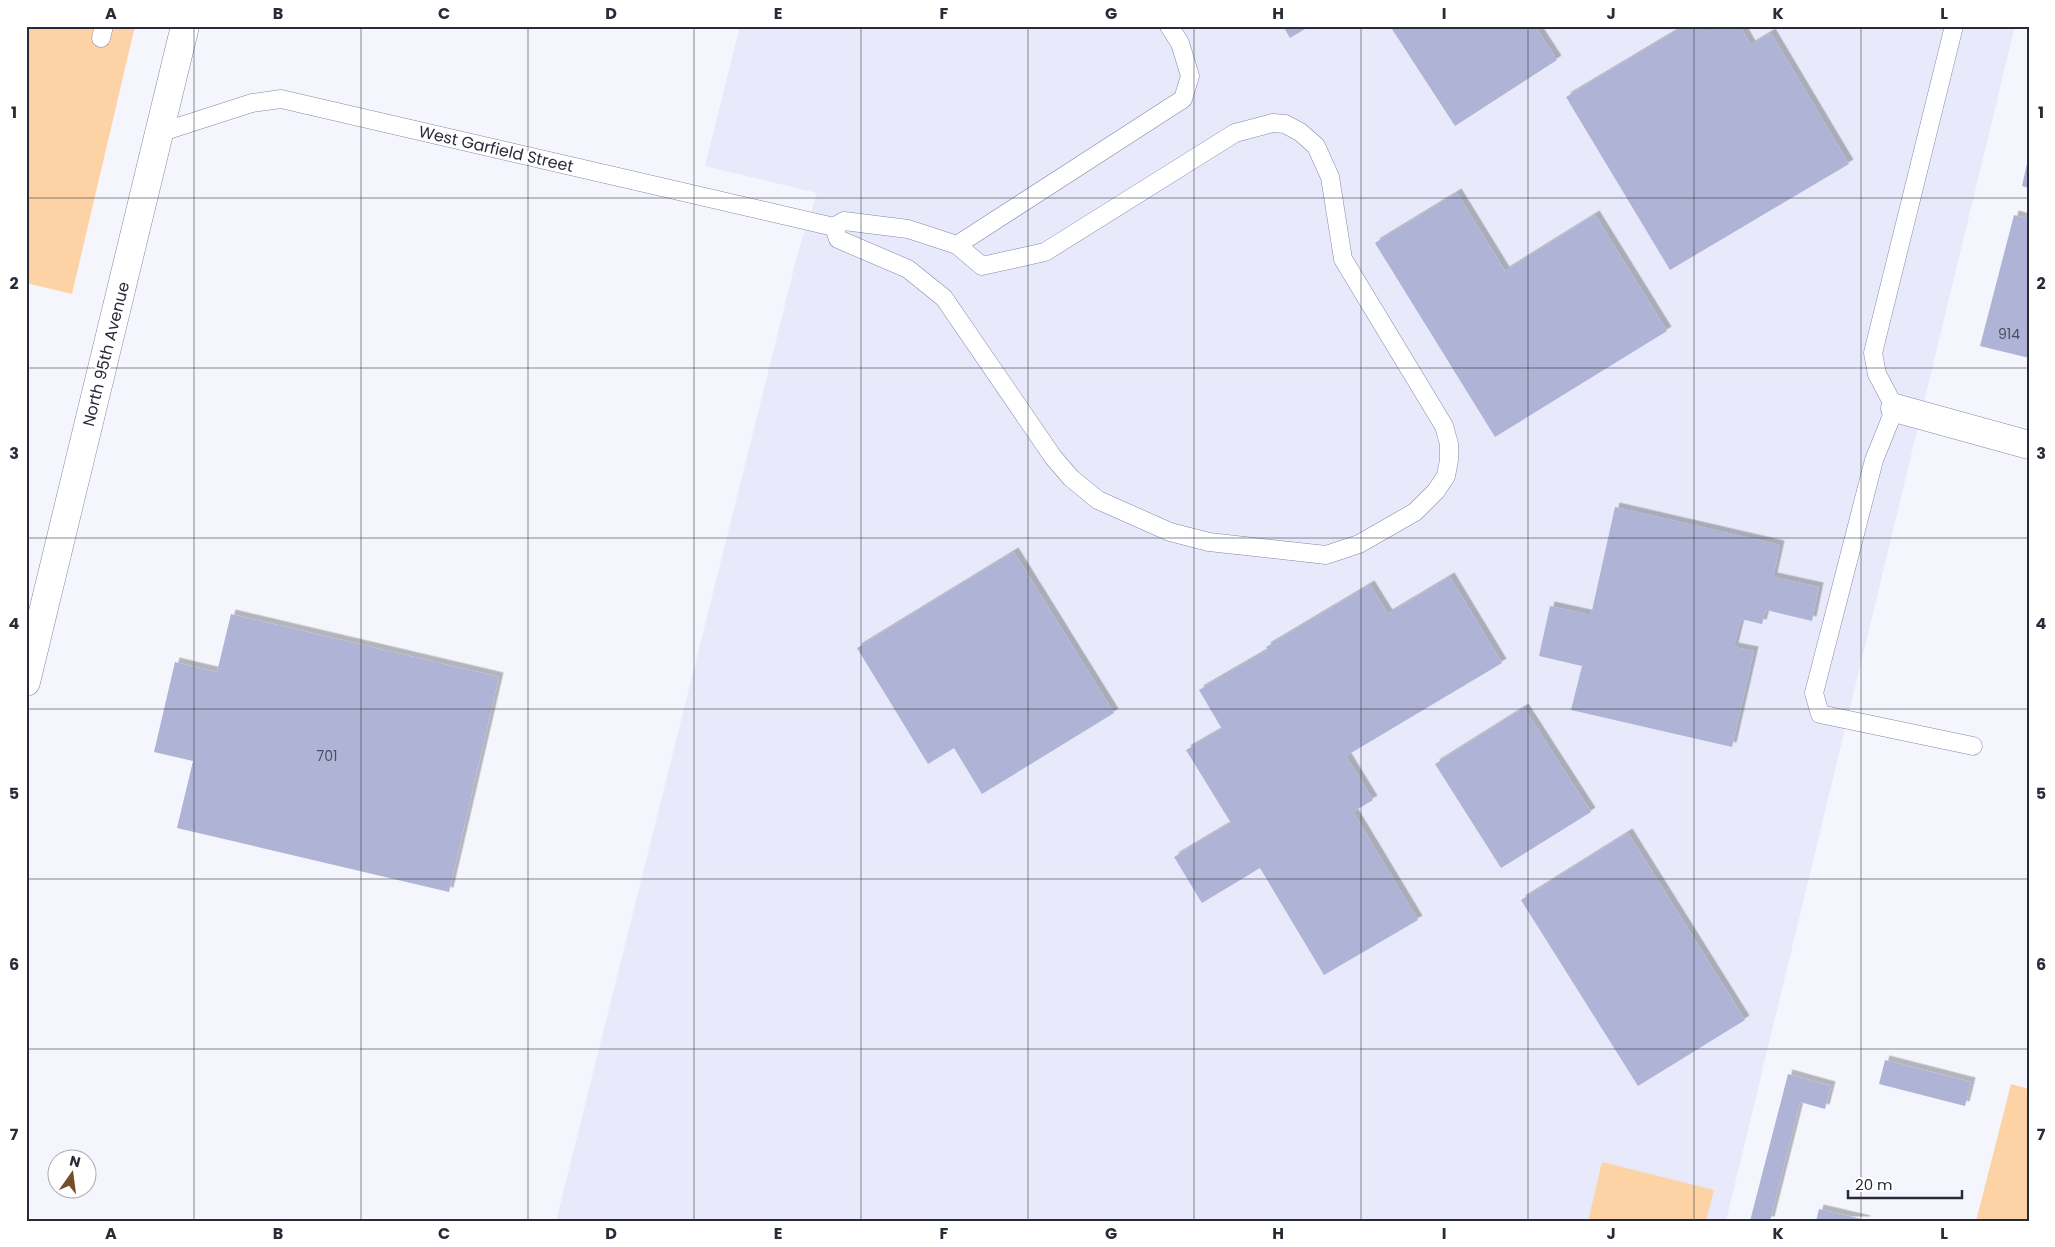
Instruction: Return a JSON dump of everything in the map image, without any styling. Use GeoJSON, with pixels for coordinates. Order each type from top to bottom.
{"type":"FeatureCollection","features":[{"type":"Feature","properties":{"kind":"street","name":"North 95th Avenue"},"geometry":{"type":"LineString","coordinates":[[26,682],[185,26]]}},
{"type":"Feature","properties":{"kind":"street"},"geometry":{"type":"LineString","coordinates":[[1895,408],[2029,445]]}},
{"type":"Feature","properties":{"kind":"lane"},"geometry":{"type":"LineString","coordinates":[[957,245],[1183,98],[1190,76],[1180,43],[1169,26]]}},
{"type":"Feature","properties":{"kind":"lane"},"geometry":{"type":"LineString","coordinates":[[1954,26],[1873,353],[1877,374],[1895,408],[1874,460],[1814,693],[1820,714],[1972,746]]}},
{"type":"Feature","properties":{"kind":"lane","name":"West Garfield Street"},"geometry":{"type":"LineString","coordinates":[[159,133],[252,103],[281,99],[834,227]]}},
{"type":"Feature","properties":{"kind":"lane"},"geometry":{"type":"LineString","coordinates":[[1273,123],[1285,124],[1300,132],[1316,146],[1324,162],[1335,204],[1343,259],[1444,426],[1449,444],[1446,476],[1436,491],[1415,512],[1359,544],[1326,555],[1209,542],[1170,532],[1098,500],[1071,478],[1053,457],[944,298],[908,269],[838,239],[834,227],[844,221],[908,230],[957,245],[982,266],[1045,252],[1235,133],[1273,123]]}},
{"type":"Feature","properties":{"kind":"shaded area"},"geometry":{"type":"Polygon","coordinates":[[[26,26],[135,26],[72,294],[26,283],[26,26]]]}},
{"type":"Feature","properties":{"kind":"shaded area"},"geometry":{"type":"Polygon","coordinates":[[[740,26],[2015,26],[1726,1221],[556,1221],[798,252],[817,193],[705,166],[740,26]]]}},
{"type":"Feature","properties":{"kind":"shaded area"},"geometry":{"type":"Polygon","coordinates":[[[2011,1084],[2029,1089],[2029,1221],[1976,1221],[2011,1084]]]}},
{"type":"Feature","properties":{"kind":"shaded area"},"geometry":{"type":"Polygon","coordinates":[[[1602,1162],[1714,1190],[1706,1221],[1588,1221],[1602,1162]]]}},
{"type":"Feature","properties":{"kind":"building"},"geometry":{"type":"Polygon","coordinates":[[[1283,26],[1310,26],[1290,38],[1283,26]]]}},
{"type":"Feature","properties":{"kind":"building"},"geometry":{"type":"Polygon","coordinates":[[[1390,26],[1535,26],[1557,60],[1455,126],[1390,26]]]}},
{"type":"Feature","properties":{"kind":"building"},"geometry":{"type":"Polygon","coordinates":[[[1685,26],[1704,26],[1708,32],[1718,26],[1740,26],[1751,45],[1771,33],[1849,164],[1670,270],[1566,97],[1685,26]]]}},
{"type":"Feature","properties":{"kind":"building"},"geometry":{"type":"Polygon","coordinates":[[[2029,159],[2029,188],[2022,186],[2029,159]]]}},
{"type":"Feature","properties":{"kind":"building"},"geometry":{"type":"Polygon","coordinates":[[[1457,193],[1505,271],[1595,215],[1667,331],[1495,437],[1375,243],[1457,193]]]}},
{"type":"Feature","properties":{"kind":"building"},"geometry":{"type":"Polygon","coordinates":[[[2014,215],[2029,219],[2029,358],[1980,346],[2014,215]]]}},
{"type":"Feature","properties":{"kind":"building"},"geometry":{"type":"Polygon","coordinates":[[[1615,507],[1780,545],[1773,577],[1819,587],[1812,621],[1766,610],[1762,624],[1741,619],[1734,647],[1754,651],[1732,747],[1571,710],[1582,666],[1539,656],[1550,606],[1591,615],[1615,507]]]}},
{"type":"Feature","properties":{"kind":"building"},"geometry":{"type":"Polygon","coordinates":[[[1014,552],[1114,713],[982,794],[954,748],[928,764],[857,648],[1014,552]]]}},
{"type":"Feature","properties":{"kind":"building"},"geometry":{"type":"Polygon","coordinates":[[[1450,577],[1502,663],[1346,756],[1373,800],[1353,812],[1418,920],[1324,975],[1260,868],[1202,903],[1174,857],[1231,823],[1186,750],[1222,729],[1199,690],[1268,650],[1266,647],[1370,585],[1388,614],[1450,577]]]}},
{"type":"Feature","properties":{"kind":"building"},"geometry":{"type":"Polygon","coordinates":[[[231,614],[499,677],[449,892],[177,828],[193,761],[154,752],[175,662],[217,672],[231,614]]]}},
{"type":"Feature","properties":{"kind":"building"},"geometry":{"type":"Polygon","coordinates":[[[1524,708],[1591,812],[1501,868],[1435,764],[1524,708]]]}},
{"type":"Feature","properties":{"kind":"building"},"geometry":{"type":"Polygon","coordinates":[[[1628,833],[1745,1020],[1638,1086],[1521,900],[1628,833]]]}},
{"type":"Feature","properties":{"kind":"building"},"geometry":{"type":"Polygon","coordinates":[[[1885,1060],[1971,1082],[1965,1106],[1879,1084],[1885,1060]]]}},
{"type":"Feature","properties":{"kind":"building"},"geometry":{"type":"Polygon","coordinates":[[[1788,1074],[1831,1086],[1825,1109],[1800,1102],[1770,1221],[1750,1221],[1788,1074]]]}},
{"type":"Feature","properties":{"kind":"building"},"geometry":{"type":"Polygon","coordinates":[[[1819,1209],[1866,1220],[1866,1221],[1816,1221],[1819,1209]]]}}]}
